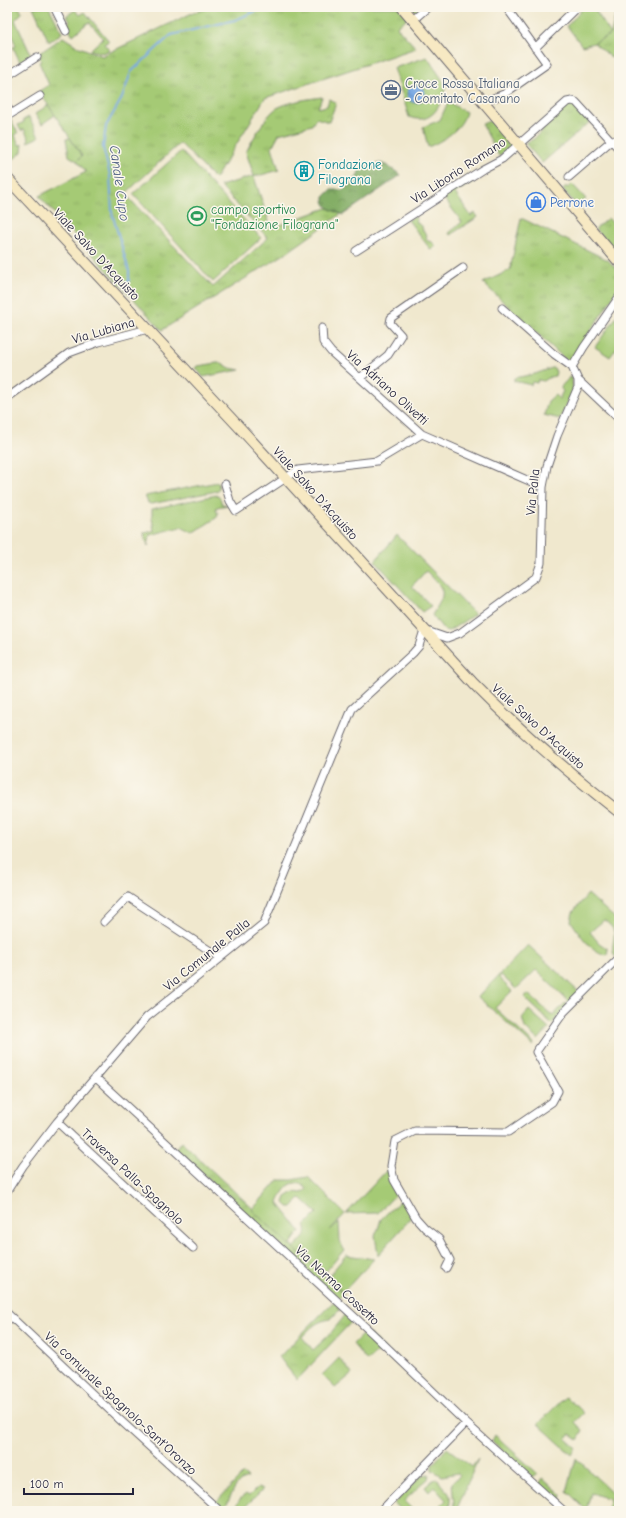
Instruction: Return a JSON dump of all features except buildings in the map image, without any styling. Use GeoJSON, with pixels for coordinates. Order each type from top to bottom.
{"type":"FeatureCollection","features":[{"type":"Feature","properties":{"kind":"street"},"geometry":{"type":"LineString","coordinates":[[54,7],[66,31]]}},
{"type":"Feature","properties":{"kind":"street"},"geometry":{"type":"LineString","coordinates":[[402,7],[619,262]]}},
{"type":"Feature","properties":{"kind":"street"},"geometry":{"type":"LineString","coordinates":[[412,18],[428,7]]}},
{"type":"Feature","properties":{"kind":"street"},"geometry":{"type":"LineString","coordinates":[[483,102],[504,94],[547,64],[506,7]]}},
{"type":"Feature","properties":{"kind":"street"},"geometry":{"type":"LineString","coordinates":[[535,48],[577,7]]}},
{"type":"Feature","properties":{"kind":"street"},"geometry":{"type":"LineString","coordinates":[[7,76],[37,57]]}},
{"type":"Feature","properties":{"kind":"street"},"geometry":{"type":"LineString","coordinates":[[7,106],[11,114],[40,96]]}},
{"type":"Feature","properties":{"kind":"street","name":"Via Liborio Romano"},"geometry":{"type":"LineString","coordinates":[[356,251],[483,169],[502,159],[567,102],[576,102],[619,149]]}},
{"type":"Feature","properties":{"kind":"street"},"geometry":{"type":"LineString","coordinates":[[568,177],[612,140]]}},
{"type":"Feature","properties":{"kind":"street","name":"Viale Salvo D'Acquisto"},"geometry":{"type":"LineString","coordinates":[[7,178],[286,478],[474,684],[510,721],[619,812]]}},
{"type":"Feature","properties":{"kind":"street"},"geometry":{"type":"LineString","coordinates":[[360,378],[388,355],[400,335],[390,323],[391,318],[463,268]]}},
{"type":"Feature","properties":{"kind":"street"},"geometry":{"type":"LineString","coordinates":[[572,367],[619,297]]}},
{"type":"Feature","properties":{"kind":"street"},"geometry":{"type":"LineString","coordinates":[[502,308],[554,354],[572,367],[578,380],[619,419]]}},
{"type":"Feature","properties":{"kind":"street","name":"Via Adriano Olivetti"},"geometry":{"type":"LineString","coordinates":[[322,328],[322,342],[422,434],[543,487]]}},
{"type":"Feature","properties":{"kind":"street","name":"Via Lubiana"},"geometry":{"type":"LineString","coordinates":[[7,398],[69,352],[99,342],[148,329]]}},
{"type":"Feature","properties":{"kind":"street","name":"Via Palla"},"geometry":{"type":"LineString","coordinates":[[424,630],[447,638],[460,633],[536,577],[541,563],[543,487],[547,466],[557,436],[576,392],[578,380]]}},
{"type":"Feature","properties":{"kind":"street"},"geometry":{"type":"LineString","coordinates":[[225,484],[230,501],[236,511],[298,470],[377,461],[422,434]]}},
{"type":"Feature","properties":{"kind":"street","name":"Via Comunale Palla"},"geometry":{"type":"LineString","coordinates":[[7,1191],[23,1166],[57,1122],[147,1017],[264,922],[352,709],[413,653],[419,646],[424,630]]}},
{"type":"Feature","properties":{"kind":"street"},"geometry":{"type":"LineString","coordinates":[[104,922],[128,897],[221,958]]}},
{"type":"Feature","properties":{"kind":"street"},"geometry":{"type":"LineString","coordinates":[[446,1268],[450,1260],[439,1239],[425,1228],[416,1218],[394,1180],[391,1166],[395,1141],[415,1130],[508,1132],[552,1102],[558,1090],[536,1052],[564,1012],[619,957]]}},
{"type":"Feature","properties":{"kind":"street","name":"Via Norma Cossetto"},"geometry":{"type":"LineString","coordinates":[[95,1077],[373,1334],[466,1423],[564,1511]]}},
{"type":"Feature","properties":{"kind":"street","name":"Traversa Palla-Spagnolo"},"geometry":{"type":"LineString","coordinates":[[57,1122],[193,1248]]}},
{"type":"Feature","properties":{"kind":"street","name":"Via comunale Spagnolo-Sant'Oronzo"},"geometry":{"type":"LineString","coordinates":[[7,1313],[119,1419],[220,1511]]}},
{"type":"Feature","properties":{"kind":"street"},"geometry":{"type":"LineString","coordinates":[[381,1511],[466,1423]]}},
{"type":"Feature","properties":{"kind":"green space"},"geometry":{"type":"Polygon","coordinates":[[[7,7],[19,7],[22,13],[15,20],[31,55],[20,62],[13,47],[16,46],[11,33],[7,34],[7,7]]]}},
{"type":"Feature","properties":{"kind":"green space"},"geometry":{"type":"Polygon","coordinates":[[[33,7],[49,7],[62,33],[49,42],[33,7]]]}},
{"type":"Feature","properties":{"kind":"green space"},"geometry":{"type":"Polygon","coordinates":[[[212,7],[420,7],[397,27],[416,48],[265,98],[215,179],[180,143],[125,194],[213,287],[268,238],[220,186],[254,176],[246,152],[260,127],[274,110],[300,100],[322,97],[318,108],[327,106],[329,99],[336,103],[329,122],[316,118],[312,125],[279,134],[272,147],[279,170],[254,177],[271,228],[327,208],[341,214],[288,252],[162,330],[39,196],[86,172],[77,161],[82,156],[39,91],[49,85],[39,62],[41,61],[38,54],[63,37],[77,46],[102,56],[190,14],[212,7]]]}},
{"type":"Feature","properties":{"kind":"green space"},"geometry":{"type":"Polygon","coordinates":[[[584,7],[593,7],[611,34],[594,43],[582,46],[567,26],[584,7]]]}},
{"type":"Feature","properties":{"kind":"green space"},"geometry":{"type":"Polygon","coordinates":[[[617,7],[619,7],[619,64],[594,43],[611,34],[617,7]]]}},
{"type":"Feature","properties":{"kind":"green space"},"geometry":{"type":"Polygon","coordinates":[[[75,10],[80,15],[85,12],[109,41],[104,44],[110,50],[103,53],[90,50],[103,38],[89,22],[73,35],[66,25],[70,21],[66,16],[75,10]]]}},
{"type":"Feature","properties":{"kind":"green space"},"geometry":{"type":"Polygon","coordinates":[[[427,57],[446,85],[442,99],[435,112],[430,116],[417,119],[409,117],[394,68],[427,57]]]}},
{"type":"Feature","properties":{"kind":"green space"},"geometry":{"type":"Polygon","coordinates":[[[448,102],[466,112],[464,118],[451,134],[428,147],[423,127],[440,120],[448,102]]]}},
{"type":"Feature","properties":{"kind":"green space"},"geometry":{"type":"Polygon","coordinates":[[[571,104],[575,105],[591,121],[542,163],[525,143],[534,139],[563,108],[571,104]]]}},
{"type":"Feature","properties":{"kind":"green space"},"geometry":{"type":"Polygon","coordinates":[[[48,105],[55,115],[42,124],[35,114],[48,105]]]}},
{"type":"Feature","properties":{"kind":"green space"},"geometry":{"type":"Polygon","coordinates":[[[29,117],[39,137],[28,142],[27,141],[29,139],[24,129],[21,131],[18,125],[29,117]]]}},
{"type":"Feature","properties":{"kind":"green space"},"geometry":{"type":"Polygon","coordinates":[[[10,118],[18,133],[15,135],[19,145],[23,144],[22,152],[9,163],[7,161],[7,120],[10,118]]]}},
{"type":"Feature","properties":{"kind":"green space"},"geometry":{"type":"Polygon","coordinates":[[[492,120],[513,145],[499,156],[482,124],[492,120]]]}},
{"type":"Feature","properties":{"kind":"green space"},"geometry":{"type":"Polygon","coordinates":[[[70,138],[82,156],[77,161],[69,156],[66,139],[70,138]]]}},
{"type":"Feature","properties":{"kind":"green space","name":"campo sportivo \"Fondazione Filograna\""},"geometry":{"type":"Polygon","coordinates":[[[181,151],[261,238],[213,282],[133,194],[181,151]]]}},
{"type":"Feature","properties":{"kind":"green space"},"geometry":{"type":"Polygon","coordinates":[[[380,163],[386,165],[401,175],[343,215],[327,207],[324,197],[331,190],[342,190],[351,184],[357,177],[360,169],[380,163]]]}},
{"type":"Feature","properties":{"kind":"green space"},"geometry":{"type":"Polygon","coordinates":[[[484,170],[483,175],[455,193],[471,216],[475,213],[478,217],[450,235],[449,233],[462,222],[443,197],[484,170]]]}},
{"type":"Feature","properties":{"kind":"green space"},"geometry":{"type":"Polygon","coordinates":[[[572,184],[586,199],[577,206],[563,190],[566,186],[568,188],[572,184]]]}},
{"type":"Feature","properties":{"kind":"green space"},"geometry":{"type":"Polygon","coordinates":[[[415,216],[417,223],[422,226],[423,231],[427,235],[426,239],[436,246],[431,250],[408,220],[415,216]]]}},
{"type":"Feature","properties":{"kind":"green space"},"geometry":{"type":"Polygon","coordinates":[[[521,218],[608,260],[619,272],[619,288],[571,360],[566,360],[483,283],[510,270],[521,218]]]}},
{"type":"Feature","properties":{"kind":"green space"},"geometry":{"type":"Polygon","coordinates":[[[608,218],[619,230],[619,255],[595,229],[608,218]]]}},
{"type":"Feature","properties":{"kind":"green space"},"geometry":{"type":"Polygon","coordinates":[[[617,316],[619,318],[619,345],[610,357],[595,347],[617,316]]]}},
{"type":"Feature","properties":{"kind":"green space"},"geometry":{"type":"Polygon","coordinates":[[[222,363],[230,368],[240,370],[203,377],[196,368],[198,366],[222,363]]]}},
{"type":"Feature","properties":{"kind":"green space"},"geometry":{"type":"Polygon","coordinates":[[[554,368],[556,372],[555,376],[544,381],[538,380],[537,383],[532,382],[531,385],[514,381],[514,378],[535,374],[554,368]]]}},
{"type":"Feature","properties":{"kind":"green space"},"geometry":{"type":"Polygon","coordinates":[[[569,377],[572,378],[573,390],[560,419],[544,415],[548,401],[555,395],[559,399],[563,391],[561,387],[569,377]]]}},
{"type":"Feature","properties":{"kind":"green space"},"geometry":{"type":"Polygon","coordinates":[[[218,482],[219,488],[217,491],[151,504],[148,503],[145,496],[218,482]]]}},
{"type":"Feature","properties":{"kind":"green space"},"geometry":{"type":"Polygon","coordinates":[[[216,495],[220,498],[222,504],[228,505],[217,507],[216,510],[218,514],[216,518],[193,533],[181,527],[150,535],[148,546],[144,533],[154,531],[152,509],[216,495]]]}},
{"type":"Feature","properties":{"kind":"green space"},"geometry":{"type":"Polygon","coordinates":[[[397,535],[475,614],[449,631],[444,630],[432,615],[442,596],[441,588],[426,571],[412,586],[431,606],[422,612],[375,561],[397,535]]]}},
{"type":"Feature","properties":{"kind":"green space"},"geometry":{"type":"Polygon","coordinates":[[[588,894],[619,922],[619,953],[615,957],[613,953],[614,932],[604,920],[590,932],[599,943],[608,949],[607,955],[591,947],[571,921],[573,912],[588,894]]]}},
{"type":"Feature","properties":{"kind":"green space"},"geometry":{"type":"Polygon","coordinates":[[[528,945],[581,994],[570,1003],[536,970],[516,989],[501,975],[499,978],[512,991],[495,1008],[534,1044],[533,1046],[478,997],[528,945]]]}},
{"type":"Feature","properties":{"kind":"green space"},"geometry":{"type":"Polygon","coordinates":[[[528,994],[553,1016],[565,1003],[567,1006],[552,1024],[524,997],[528,994]]]}},
{"type":"Feature","properties":{"kind":"green space"},"geometry":{"type":"Polygon","coordinates":[[[529,1010],[549,1028],[538,1040],[525,1028],[522,1018],[529,1010]]]}},
{"type":"Feature","properties":{"kind":"green space"},"geometry":{"type":"Polygon","coordinates":[[[181,1142],[344,1293],[338,1299],[176,1149],[181,1142]]]}},
{"type":"Feature","properties":{"kind":"green space"},"geometry":{"type":"Polygon","coordinates":[[[388,1169],[396,1194],[378,1213],[346,1214],[388,1169]]]}},
{"type":"Feature","properties":{"kind":"green space"},"geometry":{"type":"Polygon","coordinates":[[[308,1177],[345,1214],[330,1230],[339,1222],[340,1241],[344,1250],[323,1275],[294,1248],[305,1235],[305,1225],[317,1213],[301,1198],[292,1207],[288,1207],[284,1203],[286,1197],[294,1192],[302,1193],[307,1189],[302,1185],[293,1183],[283,1193],[278,1203],[300,1231],[290,1245],[252,1210],[278,1180],[291,1180],[308,1177]]]}},
{"type":"Feature","properties":{"kind":"green space"},"geometry":{"type":"Polygon","coordinates":[[[401,1200],[412,1217],[378,1255],[375,1235],[381,1219],[401,1200]]]}},
{"type":"Feature","properties":{"kind":"green space"},"geometry":{"type":"Polygon","coordinates":[[[346,1255],[374,1259],[343,1292],[327,1278],[346,1255]]]}},
{"type":"Feature","properties":{"kind":"green space"},"geometry":{"type":"Polygon","coordinates":[[[333,1302],[341,1308],[331,1319],[318,1323],[302,1337],[313,1350],[329,1335],[347,1313],[354,1319],[297,1380],[279,1357],[333,1302]]]}},
{"type":"Feature","properties":{"kind":"green space"},"geometry":{"type":"Polygon","coordinates":[[[366,1331],[386,1350],[375,1354],[367,1361],[353,1344],[366,1331]]]}},
{"type":"Feature","properties":{"kind":"green space"},"geometry":{"type":"Polygon","coordinates":[[[339,1358],[352,1374],[335,1388],[322,1375],[339,1358]]]}},
{"type":"Feature","properties":{"kind":"green space"},"geometry":{"type":"Polygon","coordinates":[[[565,1397],[584,1413],[575,1422],[583,1431],[578,1440],[570,1434],[566,1439],[576,1448],[572,1455],[538,1424],[565,1397]]]}},
{"type":"Feature","properties":{"kind":"green space"},"geometry":{"type":"Polygon","coordinates":[[[495,1435],[538,1474],[533,1478],[492,1441],[495,1435]]]}},
{"type":"Feature","properties":{"kind":"green space"},"geometry":{"type":"Polygon","coordinates":[[[447,1448],[472,1467],[478,1459],[456,1511],[451,1511],[454,1505],[452,1483],[460,1475],[458,1473],[442,1476],[432,1470],[432,1465],[447,1448]]]}},
{"type":"Feature","properties":{"kind":"green space"},"geometry":{"type":"Polygon","coordinates":[[[576,1458],[619,1499],[619,1511],[607,1511],[610,1499],[591,1493],[586,1510],[567,1491],[576,1458]]]}},
{"type":"Feature","properties":{"kind":"green space"},"geometry":{"type":"Polygon","coordinates":[[[243,1474],[248,1478],[236,1486],[224,1508],[216,1502],[243,1474]]]}},
{"type":"Feature","properties":{"kind":"green space"},"geometry":{"type":"Polygon","coordinates":[[[429,1474],[428,1479],[404,1501],[414,1511],[403,1511],[394,1503],[422,1475],[429,1474]]]}},
{"type":"Feature","properties":{"kind":"green space"},"geometry":{"type":"Polygon","coordinates":[[[543,1478],[562,1495],[560,1502],[539,1484],[543,1478]]]}},
{"type":"Feature","properties":{"kind":"green space"},"geometry":{"type":"Polygon","coordinates":[[[438,1479],[449,1495],[450,1504],[448,1511],[435,1511],[446,1500],[434,1487],[429,1492],[425,1487],[433,1480],[438,1479]]]}},
{"type":"Feature","properties":{"kind":"green space"},"geometry":{"type":"Polygon","coordinates":[[[258,1487],[263,1489],[241,1511],[227,1511],[230,1508],[234,1509],[240,1499],[246,1494],[249,1496],[258,1487]]]}},
{"type":"Feature","properties":{"kind":"water"},"geometry":{"type":"Polygon","coordinates":[[[416,85],[422,88],[425,94],[422,100],[416,103],[410,100],[407,94],[410,88],[416,85]]]}},
{"type":"Feature","properties":{"kind":"waterway","name":"Canale Cupo"},"geometry":{"type":"LineString","coordinates":[[126,286],[129,280],[129,271],[112,213],[110,175],[103,147],[106,126],[122,98],[131,72],[171,35],[235,20],[265,7]]}},
{"type":"Feature","properties":{"kind":"place","name":"Croce Rossa Italiana - Comitato Casarano"},"geometry":{"type":"Point","coordinates":[391,90]}},
{"type":"Feature","properties":{"kind":"place","name":"Fondazione Filograna"},"geometry":{"type":"Point","coordinates":[304,171]}},
{"type":"Feature","properties":{"kind":"place","name":"Perrone"},"geometry":{"type":"Point","coordinates":[536,202]}},
{"type":"Feature","properties":{"kind":"place","name":"campo sportivo \"Fondazione Filograna\""},"geometry":{"type":"Point","coordinates":[197,216]}}]}
